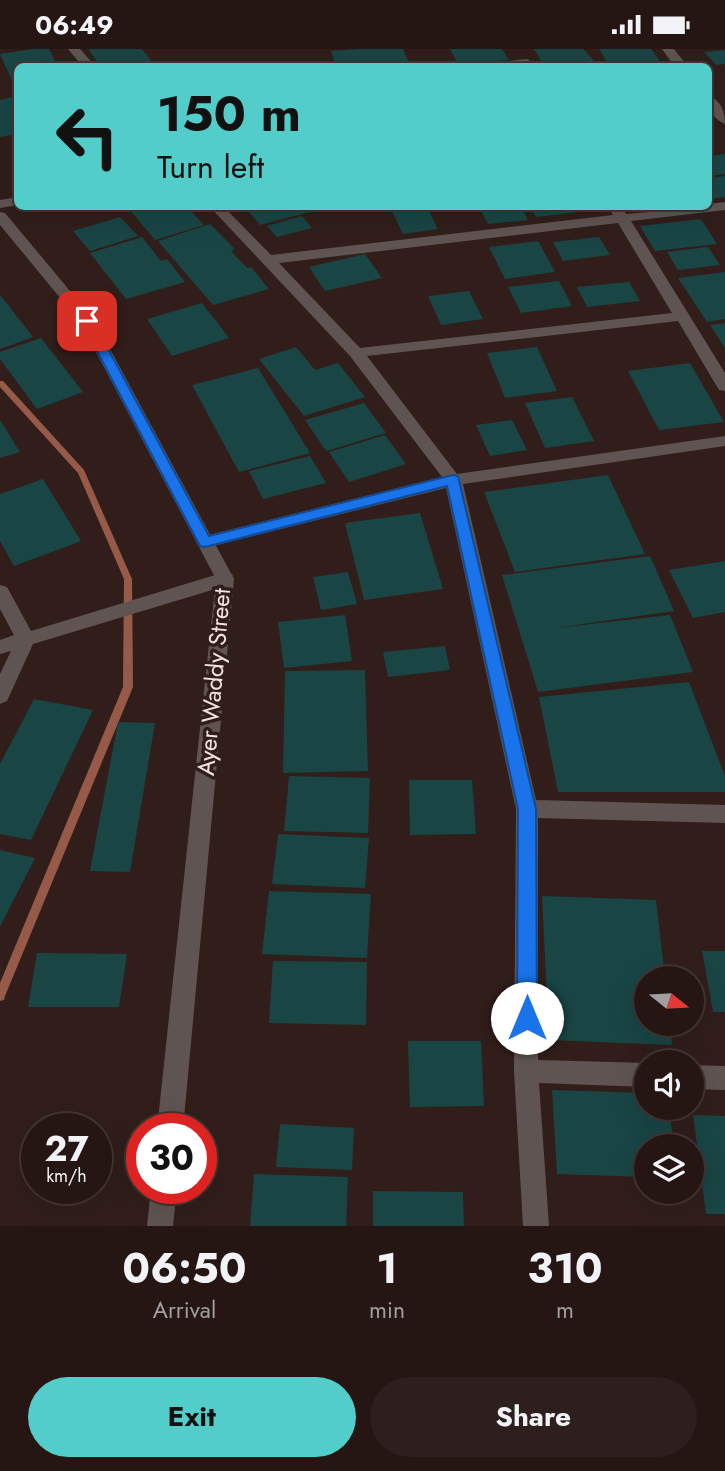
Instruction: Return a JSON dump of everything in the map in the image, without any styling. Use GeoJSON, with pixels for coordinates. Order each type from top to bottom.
{"type":"FeatureCollection","features":[{"type":"Feature","properties":{"kind":"street"},"geometry":{"type":"LineString","coordinates":[[74,49],[86,63]]}},
{"type":"Feature","properties":{"kind":"street"},"geometry":{"type":"LineString","coordinates":[[668,49],[679,63]]}},
{"type":"Feature","properties":{"kind":"street"},"geometry":{"type":"LineString","coordinates":[[712,104],[725,120]]}},
{"type":"Feature","properties":{"kind":"street"},"geometry":{"type":"LineString","coordinates":[[220,210],[356,353],[453,480],[527,809],[526,1071],[536,1226]]}},
{"type":"Feature","properties":{"kind":"street"},"geometry":{"type":"LineString","coordinates":[[269,260],[619,212],[661,210]]}},
{"type":"Feature","properties":{"kind":"street"},"geometry":{"type":"LineString","coordinates":[[619,212],[725,386]]}},
{"type":"Feature","properties":{"kind":"street","name":"Ayer Waddy Street"},"geometry":{"type":"LineString","coordinates":[[0,216],[87,321],[225,579],[172,1113]]}},
{"type":"Feature","properties":{"kind":"street"},"geometry":{"type":"LineString","coordinates":[[356,353],[682,316]]}},
{"type":"Feature","properties":{"kind":"street"},"geometry":{"type":"LineString","coordinates":[[205,542],[453,480],[725,441]]}},
{"type":"Feature","properties":{"kind":"street"},"geometry":{"type":"LineString","coordinates":[[0,647],[225,579]]}},
{"type":"Feature","properties":{"kind":"street"},"geometry":{"type":"LineString","coordinates":[[0,593],[26,639]]}},
{"type":"Feature","properties":{"kind":"street"},"geometry":{"type":"LineString","coordinates":[[0,696],[26,639]]}},
{"type":"Feature","properties":{"kind":"street"},"geometry":{"type":"LineString","coordinates":[[527,809],[725,814]]}},
{"type":"Feature","properties":{"kind":"street"},"geometry":{"type":"LineString","coordinates":[[526,1071],[634,1075]]}},
{"type":"Feature","properties":{"kind":"street"},"geometry":{"type":"LineString","coordinates":[[704,1077],[725,1078]]}},
{"type":"Feature","properties":{"kind":"street"},"geometry":{"type":"LineString","coordinates":[[160,1226],[162,1204]]}},
{"type":"Feature","properties":{"kind":"building"},"geometry":{"type":"Polygon","coordinates":[[[49,49],[56,63],[14,63],[13,83],[0,54],[49,49]]]}},
{"type":"Feature","properties":{"kind":"building"},"geometry":{"type":"Polygon","coordinates":[[[88,49],[142,49],[153,63],[98,63],[88,49]]]}},
{"type":"Feature","properties":{"kind":"building"},"geometry":{"type":"Polygon","coordinates":[[[403,49],[409,63],[335,63],[331,51],[403,49]]]}},
{"type":"Feature","properties":{"kind":"building"},"geometry":{"type":"Polygon","coordinates":[[[450,49],[502,49],[509,60],[471,63],[457,63],[450,49]]]}},
{"type":"Feature","properties":{"kind":"building"},"geometry":{"type":"Polygon","coordinates":[[[534,49],[583,49],[596,63],[543,63],[534,49]]]}},
{"type":"Feature","properties":{"kind":"building"},"geometry":{"type":"Polygon","coordinates":[[[599,49],[651,49],[661,63],[608,63],[599,49]]]}},
{"type":"Feature","properties":{"kind":"building"},"geometry":{"type":"Polygon","coordinates":[[[725,50],[725,64],[716,65],[704,52],[725,50]]]}},
{"type":"Feature","properties":{"kind":"building"},"geometry":{"type":"Polygon","coordinates":[[[11,97],[14,103],[14,135],[0,137],[0,100],[11,97]]]}},
{"type":"Feature","properties":{"kind":"building"},"geometry":{"type":"Polygon","coordinates":[[[725,154],[725,174],[712,176],[712,156],[725,154]]]}},
{"type":"Feature","properties":{"kind":"building"},"geometry":{"type":"Polygon","coordinates":[[[725,176],[725,197],[712,199],[712,178],[725,176]]]}},
{"type":"Feature","properties":{"kind":"building"},"geometry":{"type":"Polygon","coordinates":[[[130,210],[190,210],[204,225],[155,240],[130,210]]]}},
{"type":"Feature","properties":{"kind":"building"},"geometry":{"type":"Polygon","coordinates":[[[248,210],[317,210],[260,225],[248,210]]]}},
{"type":"Feature","properties":{"kind":"building"},"geometry":{"type":"Polygon","coordinates":[[[391,210],[428,210],[438,229],[403,234],[391,210]]]}},
{"type":"Feature","properties":{"kind":"building"},"geometry":{"type":"Polygon","coordinates":[[[481,210],[523,210],[528,220],[488,224],[481,210]]]}},
{"type":"Feature","properties":{"kind":"building"},"geometry":{"type":"Polygon","coordinates":[[[532,210],[596,210],[536,217],[532,210]]]}},
{"type":"Feature","properties":{"kind":"building"},"geometry":{"type":"Polygon","coordinates":[[[302,216],[312,228],[277,237],[267,226],[302,216]]]}},
{"type":"Feature","properties":{"kind":"building"},"geometry":{"type":"Polygon","coordinates":[[[120,217],[138,236],[90,251],[73,231],[120,217]]]}},
{"type":"Feature","properties":{"kind":"building"},"geometry":{"type":"Polygon","coordinates":[[[701,219],[717,244],[655,251],[640,226],[701,219]]]}},
{"type":"Feature","properties":{"kind":"building"},"geometry":{"type":"Polygon","coordinates":[[[210,224],[235,249],[231,251],[247,268],[251,267],[269,289],[213,305],[158,241],[210,224]]]}},
{"type":"Feature","properties":{"kind":"building"},"geometry":{"type":"Polygon","coordinates":[[[142,237],[161,261],[167,259],[185,282],[126,299],[90,253],[142,237]]]}},
{"type":"Feature","properties":{"kind":"building"},"geometry":{"type":"Polygon","coordinates":[[[599,237],[610,255],[563,261],[553,242],[599,237]]]}},
{"type":"Feature","properties":{"kind":"building"},"geometry":{"type":"Polygon","coordinates":[[[538,241],[555,272],[505,279],[489,247],[538,241]]]}},
{"type":"Feature","properties":{"kind":"building"},"geometry":{"type":"Polygon","coordinates":[[[708,247],[720,265],[678,270],[667,252],[708,247]]]}},
{"type":"Feature","properties":{"kind":"building"},"geometry":{"type":"Polygon","coordinates":[[[365,254],[382,278],[325,291],[309,267],[365,254]]]}},
{"type":"Feature","properties":{"kind":"building"},"geometry":{"type":"Polygon","coordinates":[[[725,272],[725,319],[707,322],[678,278],[725,272]]]}},
{"type":"Feature","properties":{"kind":"building"},"geometry":{"type":"Polygon","coordinates":[[[559,281],[572,306],[521,313],[508,287],[559,281]]]}},
{"type":"Feature","properties":{"kind":"building"},"geometry":{"type":"Polygon","coordinates":[[[629,282],[640,301],[587,307],[577,287],[629,282]]]}},
{"type":"Feature","properties":{"kind":"building"},"geometry":{"type":"Polygon","coordinates":[[[469,291],[483,319],[441,325],[428,296],[469,291]]]}},
{"type":"Feature","properties":{"kind":"building"},"geometry":{"type":"Polygon","coordinates":[[[0,295],[33,337],[0,349],[0,295]]]}},
{"type":"Feature","properties":{"kind":"building"},"geometry":{"type":"Polygon","coordinates":[[[202,303],[229,338],[172,356],[147,319],[202,303]]]}},
{"type":"Feature","properties":{"kind":"building"},"geometry":{"type":"Polygon","coordinates":[[[725,323],[725,348],[710,325],[725,323]]]}},
{"type":"Feature","properties":{"kind":"building"},"geometry":{"type":"Polygon","coordinates":[[[41,338],[83,392],[37,409],[0,359],[0,352],[41,338]]]}},
{"type":"Feature","properties":{"kind":"building"},"geometry":{"type":"Polygon","coordinates":[[[296,347],[315,370],[338,363],[365,397],[304,416],[259,359],[296,347]]]}},
{"type":"Feature","properties":{"kind":"building"},"geometry":{"type":"Polygon","coordinates":[[[537,347],[557,391],[505,398],[487,353],[537,347]]]}},
{"type":"Feature","properties":{"kind":"building"},"geometry":{"type":"Polygon","coordinates":[[[690,363],[724,422],[659,430],[628,371],[690,363]]]}},
{"type":"Feature","properties":{"kind":"building"},"geometry":{"type":"Polygon","coordinates":[[[258,368],[310,453],[239,472],[192,385],[258,368]]]}},
{"type":"Feature","properties":{"kind":"building"},"geometry":{"type":"Polygon","coordinates":[[[572,397],[594,441],[545,448],[525,403],[572,397]]]}},
{"type":"Feature","properties":{"kind":"building"},"geometry":{"type":"Polygon","coordinates":[[[364,403],[386,433],[326,451],[305,420],[364,403]]]}},
{"type":"Feature","properties":{"kind":"building"},"geometry":{"type":"Polygon","coordinates":[[[0,420],[20,452],[0,458],[0,420]]]}},
{"type":"Feature","properties":{"kind":"building"},"geometry":{"type":"Polygon","coordinates":[[[512,420],[527,450],[490,456],[476,425],[512,420]]]}},
{"type":"Feature","properties":{"kind":"building"},"geometry":{"type":"Polygon","coordinates":[[[385,435],[406,464],[349,482],[329,452],[385,435]]]}},
{"type":"Feature","properties":{"kind":"building"},"geometry":{"type":"Polygon","coordinates":[[[310,456],[326,483],[263,499],[249,471],[310,456]]]}},
{"type":"Feature","properties":{"kind":"building"},"geometry":{"type":"Polygon","coordinates":[[[608,475],[645,554],[515,572],[484,492],[608,475]]]}},
{"type":"Feature","properties":{"kind":"building"},"geometry":{"type":"Polygon","coordinates":[[[43,479],[81,541],[14,566],[0,541],[0,494],[43,479]]]}},
{"type":"Feature","properties":{"kind":"building"},"geometry":{"type":"Polygon","coordinates":[[[420,513],[443,589],[364,600],[345,523],[420,513]]]}},
{"type":"Feature","properties":{"kind":"building"},"geometry":{"type":"Polygon","coordinates":[[[650,556],[674,611],[555,628],[670,615],[693,672],[538,692],[502,575],[650,556]]]}},
{"type":"Feature","properties":{"kind":"building"},"geometry":{"type":"Polygon","coordinates":[[[725,561],[725,612],[693,618],[669,570],[725,561]]]}},
{"type":"Feature","properties":{"kind":"building"},"geometry":{"type":"Polygon","coordinates":[[[348,572],[357,604],[321,610],[313,577],[348,572]]]}},
{"type":"Feature","properties":{"kind":"building"},"geometry":{"type":"Polygon","coordinates":[[[345,615],[352,661],[284,668],[278,622],[345,615]]]}},
{"type":"Feature","properties":{"kind":"building"},"geometry":{"type":"Polygon","coordinates":[[[445,646],[450,670],[388,677],[383,652],[445,646]]]}},
{"type":"Feature","properties":{"kind":"building"},"geometry":{"type":"Polygon","coordinates":[[[365,670],[368,771],[283,773],[285,671],[365,670]]]}},
{"type":"Feature","properties":{"kind":"building"},"geometry":{"type":"Polygon","coordinates":[[[689,682],[725,776],[725,792],[558,792],[539,697],[689,682]]]}},
{"type":"Feature","properties":{"kind":"building"},"geometry":{"type":"Polygon","coordinates":[[[34,699],[93,710],[31,840],[0,834],[0,764],[34,699]]]}},
{"type":"Feature","properties":{"kind":"building"},"geometry":{"type":"Polygon","coordinates":[[[118,722],[155,723],[130,872],[90,871],[118,722]]]}},
{"type":"Feature","properties":{"kind":"building"},"geometry":{"type":"Polygon","coordinates":[[[289,776],[370,778],[368,833],[284,831],[289,776]]]}},
{"type":"Feature","properties":{"kind":"building"},"geometry":{"type":"Polygon","coordinates":[[[409,780],[472,780],[476,834],[410,835],[409,780]]]}},
{"type":"Feature","properties":{"kind":"building"},"geometry":{"type":"Polygon","coordinates":[[[278,834],[369,838],[365,888],[272,884],[278,834]]]}},
{"type":"Feature","properties":{"kind":"building"},"geometry":{"type":"Polygon","coordinates":[[[0,850],[35,858],[0,927],[0,850]]]}},
{"type":"Feature","properties":{"kind":"building"},"geometry":{"type":"Polygon","coordinates":[[[269,891],[371,894],[367,958],[262,954],[269,891]]]}},
{"type":"Feature","properties":{"kind":"building"},"geometry":{"type":"Polygon","coordinates":[[[542,896],[656,900],[664,966],[634,966],[634,1036],[671,1036],[672,1045],[549,1040],[542,896]]]}},
{"type":"Feature","properties":{"kind":"building"},"geometry":{"type":"Polygon","coordinates":[[[702,951],[725,951],[725,1012],[713,1012],[702,951]]]}},
{"type":"Feature","properties":{"kind":"building"},"geometry":{"type":"Polygon","coordinates":[[[37,953],[127,954],[119,1007],[28,1007],[37,953]]]}},
{"type":"Feature","properties":{"kind":"building"},"geometry":{"type":"Polygon","coordinates":[[[273,961],[367,962],[366,1025],[269,1023],[273,961]]]}},
{"type":"Feature","properties":{"kind":"building"},"geometry":{"type":"Polygon","coordinates":[[[408,1041],[481,1041],[484,1106],[410,1107],[408,1041]]]}},
{"type":"Feature","properties":{"kind":"building"},"geometry":{"type":"Polygon","coordinates":[[[552,1090],[634,1093],[634,1120],[671,1120],[672,1134],[634,1134],[634,1177],[557,1174],[552,1090]]]}},
{"type":"Feature","properties":{"kind":"building"},"geometry":{"type":"Polygon","coordinates":[[[704,1115],[725,1116],[725,1214],[706,1214],[704,1134],[695,1134],[694,1120],[704,1120],[704,1115]]]}},
{"type":"Feature","properties":{"kind":"building"},"geometry":{"type":"Polygon","coordinates":[[[280,1124],[354,1128],[352,1170],[276,1167],[280,1124]]]}},
{"type":"Feature","properties":{"kind":"building"},"geometry":{"type":"Polygon","coordinates":[[[254,1174],[348,1177],[346,1226],[250,1226],[254,1174]]]}},
{"type":"Feature","properties":{"kind":"building"},"geometry":{"type":"Polygon","coordinates":[[[373,1191],[463,1192],[464,1226],[373,1226],[373,1191]]]}},
{"type":"Feature","properties":{"kind":"waterway"},"geometry":{"type":"LineString","coordinates":[[0,383],[81,472],[128,579],[128,687],[0,996]]}},
{"type":"Feature","properties":{"kind":"route"},"geometry":{"type":"LineString","coordinates":[[87,321],[205,542],[453,480],[527,809],[527,1018]]}}]}
